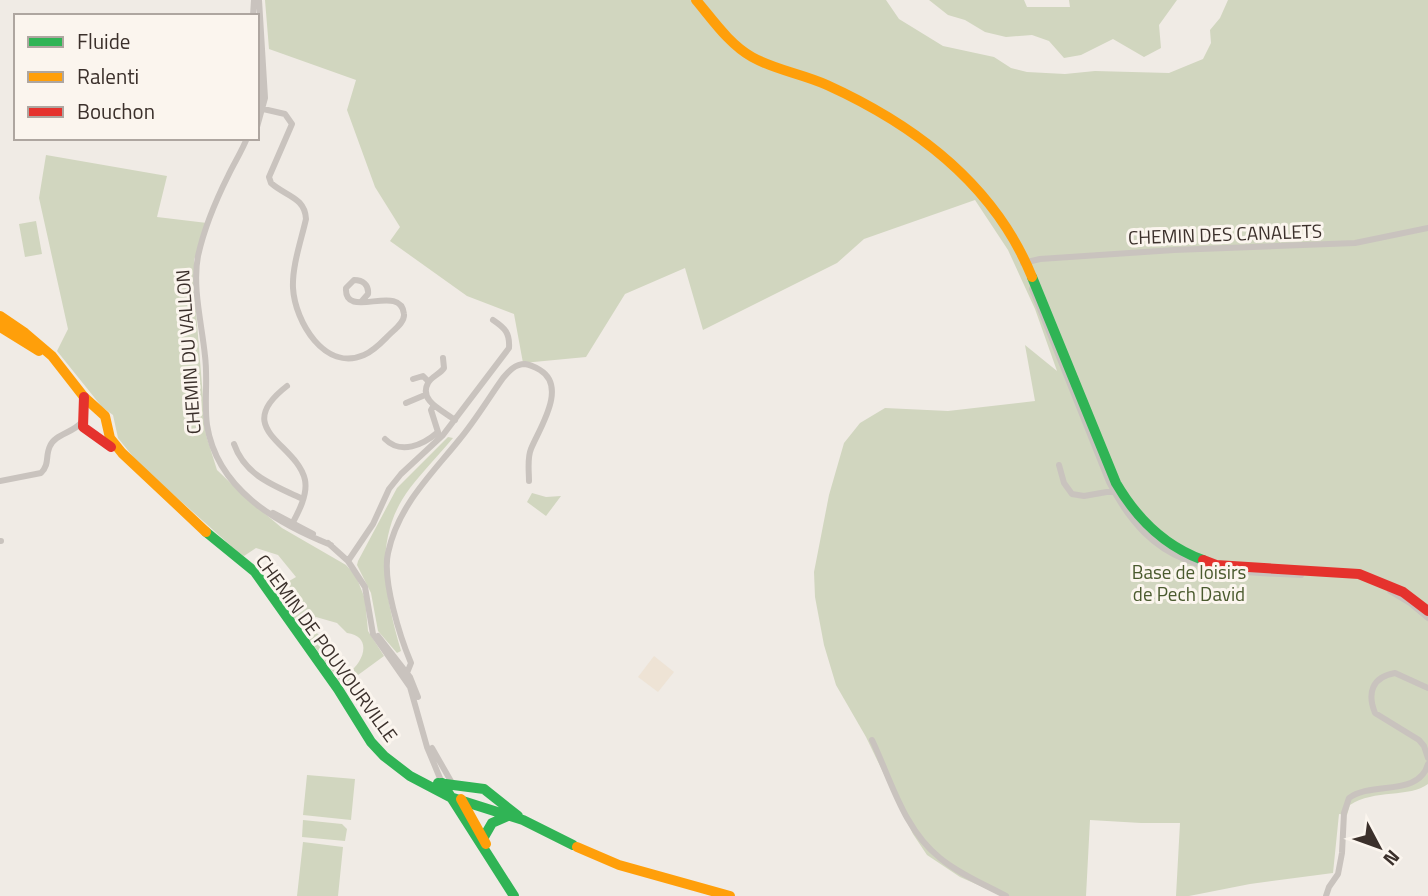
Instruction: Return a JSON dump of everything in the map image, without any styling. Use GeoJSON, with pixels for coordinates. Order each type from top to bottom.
{"type":"FeatureCollection","features":[{"type":"Feature","properties":{"kind":"street"},"geometry":{"type":"LineString","coordinates":[[259,0],[265,87],[260,110]]}},
{"type":"Feature","properties":{"kind":"street"},"geometry":{"type":"LineString","coordinates":[[696,0],[726,36],[745,52],[836,90],[933,145],[964,172],[989,202],[1024,262],[1116,491],[1130,517],[1153,540],[1167,551],[1197,565],[1229,572],[1361,580],[1390,591],[1428,618]]}},
{"type":"Feature","properties":{"kind":"street"},"geometry":{"type":"LineString","coordinates":[[259,69],[260,110]]}},
{"type":"Feature","properties":{"kind":"street"},"geometry":{"type":"LineString","coordinates":[[260,110],[285,114],[292,124],[269,177],[271,183],[293,197],[305,211],[306,219],[293,286],[306,330],[321,347],[340,358],[364,356],[374,350],[403,320],[404,313],[399,304],[380,300],[354,303],[348,299],[345,292],[348,285],[358,280],[365,283],[368,290],[380,300]]}},
{"type":"Feature","properties":{"kind":"street","name":"CHEMIN DU VALLON"},"geometry":{"type":"LineString","coordinates":[[248,140],[228,176],[198,256],[197,275],[210,443],[217,461],[228,477],[257,503],[291,526],[331,545],[348,561],[361,579],[368,595],[371,626],[377,640],[414,683],[431,746],[447,783]]}},
{"type":"Feature","properties":{"kind":"street","name":"CHEMIN DES CANALETS"},"geometry":{"type":"LineString","coordinates":[[1024,262],[1174,250],[1355,243],[1428,228]]}},
{"type":"Feature","properties":{"kind":"street"},"geometry":{"type":"LineString","coordinates":[[361,302],[367,298],[368,290]]}},
{"type":"Feature","properties":{"kind":"street","name":"CHEMIN DE POUVOURVILLE"},"geometry":{"type":"LineString","coordinates":[[0,316],[39,344],[60,365],[84,397],[106,418],[110,438],[116,446],[209,534],[255,572],[377,749],[393,764],[450,797],[523,820]]}},
{"type":"Feature","properties":{"kind":"street"},"geometry":{"type":"LineString","coordinates":[[348,561],[373,524],[389,489],[455,421],[509,348],[510,337],[506,329],[493,320]]}},
{"type":"Feature","properties":{"kind":"street","name":"CHEMIN DE POUVOURVILLE"},"geometry":{"type":"LineString","coordinates":[[0,327],[60,365]]}},
{"type":"Feature","properties":{"kind":"street"},"geometry":{"type":"LineString","coordinates":[[443,358],[444,368],[428,381],[425,395],[428,401],[455,421]]}},
{"type":"Feature","properties":{"kind":"street"},"geometry":{"type":"LineString","coordinates":[[402,670],[411,663],[387,579],[387,554],[400,516],[417,489],[458,442],[503,378],[520,364],[530,365],[545,373],[552,388],[547,418],[529,452],[529,481]]}},
{"type":"Feature","properties":{"kind":"street"},"geometry":{"type":"LineString","coordinates":[[413,379],[423,376],[428,381]]}},
{"type":"Feature","properties":{"kind":"street"},"geometry":{"type":"LineString","coordinates":[[287,386],[267,407],[265,421],[272,437],[303,474],[306,489],[291,526]]}},
{"type":"Feature","properties":{"kind":"street"},"geometry":{"type":"LineString","coordinates":[[407,403],[425,395]]}},
{"type":"Feature","properties":{"kind":"street"},"geometry":{"type":"LineString","coordinates":[[0,481],[41,473],[48,465],[48,449],[51,443],[74,431],[86,432],[84,397]]}},
{"type":"Feature","properties":{"kind":"street"},"geometry":{"type":"LineString","coordinates":[[384,439],[392,446],[403,449],[432,438],[438,432],[431,410],[435,404]]}},
{"type":"Feature","properties":{"kind":"street"},"geometry":{"type":"LineString","coordinates":[[74,431],[84,418],[93,411],[98,412]]}},
{"type":"Feature","properties":{"kind":"street"},"geometry":{"type":"LineString","coordinates":[[97,435],[107,426]]}},
{"type":"Feature","properties":{"kind":"street","name":"CHEMIN DE POUVOURVILLE"},"geometry":{"type":"LineString","coordinates":[[86,432],[107,441],[121,458],[145,473]]}},
{"type":"Feature","properties":{"kind":"street"},"geometry":{"type":"LineString","coordinates":[[234,444],[252,472],[303,499]]}},
{"type":"Feature","properties":{"kind":"street"},"geometry":{"type":"LineString","coordinates":[[1059,465],[1064,482],[1072,494],[1084,496],[1116,491]]}},
{"type":"Feature","properties":{"kind":"street"},"geometry":{"type":"LineString","coordinates":[[1116,491],[1161,539],[1199,560],[1228,566],[1359,574],[1403,592],[1428,611]]}},
{"type":"Feature","properties":{"kind":"street"},"geometry":{"type":"LineString","coordinates":[[1428,688],[1395,673],[1379,678],[1370,694],[1375,713],[1419,740],[1428,758]]}},
{"type":"Feature","properties":{"kind":"street"},"geometry":{"type":"LineString","coordinates":[[872,740],[902,808],[925,844],[950,865],[1006,896]]}},
{"type":"Feature","properties":{"kind":"street"},"geometry":{"type":"LineString","coordinates":[[1326,896],[1338,874],[1344,813],[1349,798],[1358,793],[1412,783],[1422,777],[1428,764]]}},
{"type":"Feature","properties":{"kind":"street","name":"CHEMIN DE POUVOURVILLE"},"geometry":{"type":"LineString","coordinates":[[424,782],[484,789],[523,820]]}},
{"type":"Feature","properties":{"kind":"street"},"geometry":{"type":"LineString","coordinates":[[447,783],[450,797],[514,896]]}},
{"type":"Feature","properties":{"kind":"street"},"geometry":{"type":"LineString","coordinates":[[447,783],[462,800],[484,837],[488,853]]}},
{"type":"Feature","properties":{"kind":"street"},"geometry":{"type":"LineString","coordinates":[[484,837],[492,823],[509,816]]}},
{"type":"Feature","properties":{"kind":"street"},"geometry":{"type":"LineString","coordinates":[[523,820],[619,865],[705,892],[730,896]]}},
{"type":"Feature","properties":{"kind":"green space","name":"Base de loisirs de Pech David"},"geometry":{"type":"Polygon","coordinates":[[[265,0],[886,0],[899,19],[943,46],[994,57],[1011,68],[1027,72],[1065,74],[1095,71],[1169,73],[1203,59],[1211,43],[1210,30],[1220,18],[1228,0],[1428,0],[1428,784],[1412,791],[1360,800],[1350,805],[1347,815],[1339,814],[1333,873],[1250,884],[1189,896],[1176,896],[1180,823],[1090,820],[1086,896],[1003,896],[960,877],[927,855],[913,834],[866,737],[836,685],[824,645],[815,597],[814,572],[829,495],[844,443],[860,423],[885,408],[948,411],[1035,401],[1025,345],[1057,371],[1035,309],[1008,250],[975,200],[864,239],[837,263],[703,330],[685,268],[625,294],[586,357],[523,363],[514,314],[467,296],[390,241],[400,227],[375,187],[347,110],[356,80],[269,49],[265,0]]]}},
{"type":"Feature","properties":{"kind":"green space"},"geometry":{"type":"Polygon","coordinates":[[[929,0],[1024,0],[1027,7],[1070,7],[1069,0],[1177,0],[1159,25],[1161,48],[1144,57],[1113,39],[1081,55],[1064,58],[1049,41],[1032,35],[1006,37],[985,32],[965,20],[948,15],[929,0]]]}},
{"type":"Feature","properties":{"kind":"green space"},"geometry":{"type":"Polygon","coordinates":[[[46,155],[167,176],[157,217],[207,223],[194,260],[206,435],[217,470],[244,496],[282,528],[346,565],[356,576],[365,599],[368,631],[384,656],[343,686],[274,590],[296,577],[278,555],[256,548],[244,556],[239,553],[139,464],[118,438],[113,415],[102,407],[57,351],[68,329],[39,198],[46,155]],[[316,617],[310,622],[310,629],[318,634],[328,635],[329,638],[323,642],[328,657],[348,673],[362,657],[363,644],[337,623],[316,617]]]}},
{"type":"Feature","properties":{"kind":"green space"},"geometry":{"type":"Polygon","coordinates":[[[36,221],[42,254],[25,257],[19,224],[36,221]]]}},
{"type":"Feature","properties":{"kind":"green space"},"geometry":{"type":"Polygon","coordinates":[[[448,437],[453,438],[410,488],[390,527],[385,567],[390,609],[401,651],[397,653],[378,631],[371,593],[357,565],[397,488],[448,437]]]}},
{"type":"Feature","properties":{"kind":"green space"},"geometry":{"type":"Polygon","coordinates":[[[532,493],[546,497],[561,496],[546,516],[527,502],[532,493]]]}},
{"type":"Feature","properties":{"kind":"green space"},"geometry":{"type":"Polygon","coordinates":[[[307,775],[355,779],[351,820],[303,815],[307,775]]]}},
{"type":"Feature","properties":{"kind":"green space"},"geometry":{"type":"Polygon","coordinates":[[[303,820],[342,824],[347,829],[345,841],[302,837],[303,820]]]}},
{"type":"Feature","properties":{"kind":"green space"},"geometry":{"type":"Polygon","coordinates":[[[303,842],[343,847],[338,896],[297,896],[303,842]]]}},
{"type":"Feature","properties":{"kind":"shaded area"},"geometry":{"type":"Polygon","coordinates":[[[654,656],[674,672],[658,692],[638,677],[654,656]]]}},
{"type":"Feature","properties":{"kind":"traffic: fast"},"geometry":{"type":"LineString","coordinates":[[1032,277],[1116,483],[1133,508],[1153,530],[1176,547],[1203,560]]}},
{"type":"Feature","properties":{"kind":"traffic: fast"},"geometry":{"type":"LineString","coordinates":[[206,532],[255,572],[338,689],[371,742],[384,756],[410,776],[450,797],[523,820],[573,845]]}},
{"type":"Feature","properties":{"kind":"traffic: fast"},"geometry":{"type":"LineString","coordinates":[[438,783],[484,789],[518,816]]}},
{"type":"Feature","properties":{"kind":"traffic: fast"},"geometry":{"type":"LineString","coordinates":[[442,783],[514,896]]}},
{"type":"Feature","properties":{"kind":"traffic: fast"},"geometry":{"type":"LineString","coordinates":[[484,837],[492,823],[508,816]]}},
{"type":"Feature","properties":{"kind":"traffic: slow"},"geometry":{"type":"LineString","coordinates":[[696,0],[729,39],[744,52],[860,101],[921,139],[949,162],[997,214],[1032,277]]}},
{"type":"Feature","properties":{"kind":"traffic: slow"},"geometry":{"type":"LineString","coordinates":[[0,316],[52,356],[84,397],[105,416],[110,438],[122,453],[206,532]]}},
{"type":"Feature","properties":{"kind":"traffic: slow"},"geometry":{"type":"LineString","coordinates":[[0,327],[39,351]]}},
{"type":"Feature","properties":{"kind":"traffic: slow"},"geometry":{"type":"LineString","coordinates":[[461,799],[486,844]]}},
{"type":"Feature","properties":{"kind":"traffic: slow"},"geometry":{"type":"LineString","coordinates":[[577,847],[619,865],[730,896]]}},
{"type":"Feature","properties":{"kind":"traffic: jam"},"geometry":{"type":"LineString","coordinates":[[84,397],[83,427],[111,447]]}},
{"type":"Feature","properties":{"kind":"traffic: jam"},"geometry":{"type":"LineString","coordinates":[[1203,560],[1216,565],[1359,574],[1403,592],[1428,611]]}}]}
